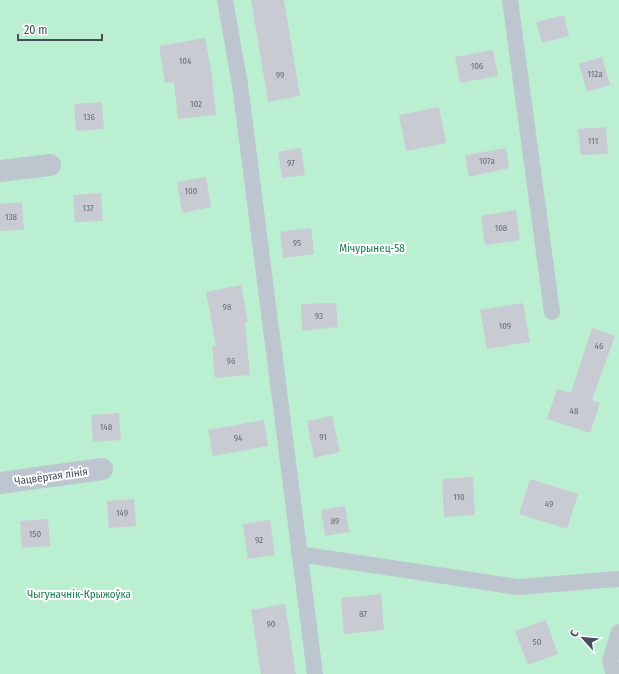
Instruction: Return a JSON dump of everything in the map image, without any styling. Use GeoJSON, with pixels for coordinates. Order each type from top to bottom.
{"type":"FeatureCollection","features":[{"type":"Feature","properties":{"kind":"street"},"geometry":{"type":"LineString","coordinates":[[0,171],[50,165]]}},
{"type":"Feature","properties":{"kind":"street","name":"Чацвёртая лінія"},"geometry":{"type":"LineString","coordinates":[[0,483],[102,469]]}},
{"type":"Feature","properties":{"kind":"lane"},"geometry":{"type":"LineString","coordinates":[[225,0],[240,85],[315,674]]}},
{"type":"Feature","properties":{"kind":"lane"},"geometry":{"type":"LineString","coordinates":[[510,0],[552,312]]}},
{"type":"Feature","properties":{"kind":"lane"},"geometry":{"type":"LineString","coordinates":[[299,554],[518,587],[619,579]]}},
{"type":"Feature","properties":{"kind":"lane"},"geometry":{"type":"LineString","coordinates":[[614,674],[610,661],[619,632]]}},
{"type":"Feature","properties":{"kind":"green space","name":"Мічурынец-58"},"geometry":{"type":"Polygon","coordinates":[[[0,0],[619,0],[619,674],[0,674],[0,0]]]}},
{"type":"Feature","properties":{"kind":"building"},"geometry":{"type":"Polygon","coordinates":[[[251,0],[284,0],[300,96],[268,102],[251,0]]]}},
{"type":"Feature","properties":{"kind":"building"},"geometry":{"type":"Polygon","coordinates":[[[564,15],[569,36],[542,43],[536,22],[564,15]]]}},
{"type":"Feature","properties":{"kind":"building"},"geometry":{"type":"Polygon","coordinates":[[[205,38],[212,76],[216,115],[178,119],[174,82],[165,83],[159,46],[205,38]]]}},
{"type":"Feature","properties":{"kind":"building"},"geometry":{"type":"Polygon","coordinates":[[[493,50],[498,76],[460,83],[455,57],[493,50]]]}},
{"type":"Feature","properties":{"kind":"building"},"geometry":{"type":"Polygon","coordinates":[[[602,57],[610,85],[587,92],[579,64],[602,57]]]}},
{"type":"Feature","properties":{"kind":"building"},"geometry":{"type":"Polygon","coordinates":[[[102,102],[104,129],[76,131],[74,104],[102,102]]]}},
{"type":"Feature","properties":{"kind":"building"},"geometry":{"type":"Polygon","coordinates":[[[439,107],[446,143],[406,151],[399,115],[439,107]]]}},
{"type":"Feature","properties":{"kind":"building"},"geometry":{"type":"Polygon","coordinates":[[[606,127],[608,154],[581,155],[578,129],[606,127]]]}},
{"type":"Feature","properties":{"kind":"building"},"geometry":{"type":"Polygon","coordinates":[[[301,148],[305,175],[282,178],[278,152],[301,148]]]}},
{"type":"Feature","properties":{"kind":"building"},"geometry":{"type":"Polygon","coordinates":[[[506,148],[509,168],[469,177],[465,155],[506,148]]]}},
{"type":"Feature","properties":{"kind":"building"},"geometry":{"type":"Polygon","coordinates":[[[206,177],[211,207],[182,213],[177,182],[206,177]]]}},
{"type":"Feature","properties":{"kind":"building"},"geometry":{"type":"Polygon","coordinates":[[[101,193],[103,221],[75,222],[73,195],[101,193]]]}},
{"type":"Feature","properties":{"kind":"building"},"geometry":{"type":"Polygon","coordinates":[[[22,202],[24,230],[0,231],[0,204],[22,202]]]}},
{"type":"Feature","properties":{"kind":"building"},"geometry":{"type":"Polygon","coordinates":[[[516,210],[520,240],[485,245],[481,216],[516,210]]]}},
{"type":"Feature","properties":{"kind":"building"},"geometry":{"type":"Polygon","coordinates":[[[311,228],[314,254],[283,258],[280,232],[311,228]]]}},
{"type":"Feature","properties":{"kind":"building"},"geometry":{"type":"Polygon","coordinates":[[[241,285],[248,322],[245,322],[250,375],[215,378],[212,346],[216,346],[206,292],[241,285]]]}},
{"type":"Feature","properties":{"kind":"building"},"geometry":{"type":"Polygon","coordinates":[[[336,303],[338,327],[302,331],[301,304],[336,303]]]}},
{"type":"Feature","properties":{"kind":"building"},"geometry":{"type":"Polygon","coordinates":[[[523,303],[530,342],[487,349],[480,310],[523,303]]]}},
{"type":"Feature","properties":{"kind":"building"},"geometry":{"type":"Polygon","coordinates":[[[592,328],[615,336],[592,400],[600,403],[590,433],[547,419],[557,389],[571,393],[592,328]]]}},
{"type":"Feature","properties":{"kind":"building"},"geometry":{"type":"Polygon","coordinates":[[[119,413],[121,440],[93,442],[91,415],[119,413]]]}},
{"type":"Feature","properties":{"kind":"building"},"geometry":{"type":"Polygon","coordinates":[[[332,416],[340,452],[314,458],[307,421],[332,416]]]}},
{"type":"Feature","properties":{"kind":"building"},"geometry":{"type":"Polygon","coordinates":[[[264,420],[268,446],[213,456],[208,430],[264,420]]]}},
{"type":"Feature","properties":{"kind":"building"},"geometry":{"type":"Polygon","coordinates":[[[473,477],[475,515],[444,517],[442,479],[473,477]]]}},
{"type":"Feature","properties":{"kind":"building"},"geometry":{"type":"Polygon","coordinates":[[[530,479],[578,494],[567,529],[519,514],[530,479]]]}},
{"type":"Feature","properties":{"kind":"building"},"geometry":{"type":"Polygon","coordinates":[[[134,499],[136,526],[109,528],[107,501],[134,499]]]}},
{"type":"Feature","properties":{"kind":"building"},"geometry":{"type":"Polygon","coordinates":[[[345,506],[349,532],[325,536],[321,510],[345,506]]]}},
{"type":"Feature","properties":{"kind":"building"},"geometry":{"type":"Polygon","coordinates":[[[48,519],[50,546],[22,548],[20,521],[48,519]]]}},
{"type":"Feature","properties":{"kind":"building"},"geometry":{"type":"Polygon","coordinates":[[[270,520],[275,555],[248,559],[243,524],[270,520]]]}},
{"type":"Feature","properties":{"kind":"building"},"geometry":{"type":"Polygon","coordinates":[[[381,594],[384,630],[344,634],[341,598],[381,594]]]}},
{"type":"Feature","properties":{"kind":"building"},"geometry":{"type":"Polygon","coordinates":[[[285,604],[296,674],[261,674],[251,610],[285,604]]]}},
{"type":"Feature","properties":{"kind":"building"},"geometry":{"type":"Polygon","coordinates":[[[546,620],[558,654],[528,665],[515,631],[546,620]]]}},
{"type":"Feature","properties":{"kind":"park label","name":"Чыгуначнік-Крыжоўка"},"geometry":{"type":"Point","coordinates":[79,594]}}]}
